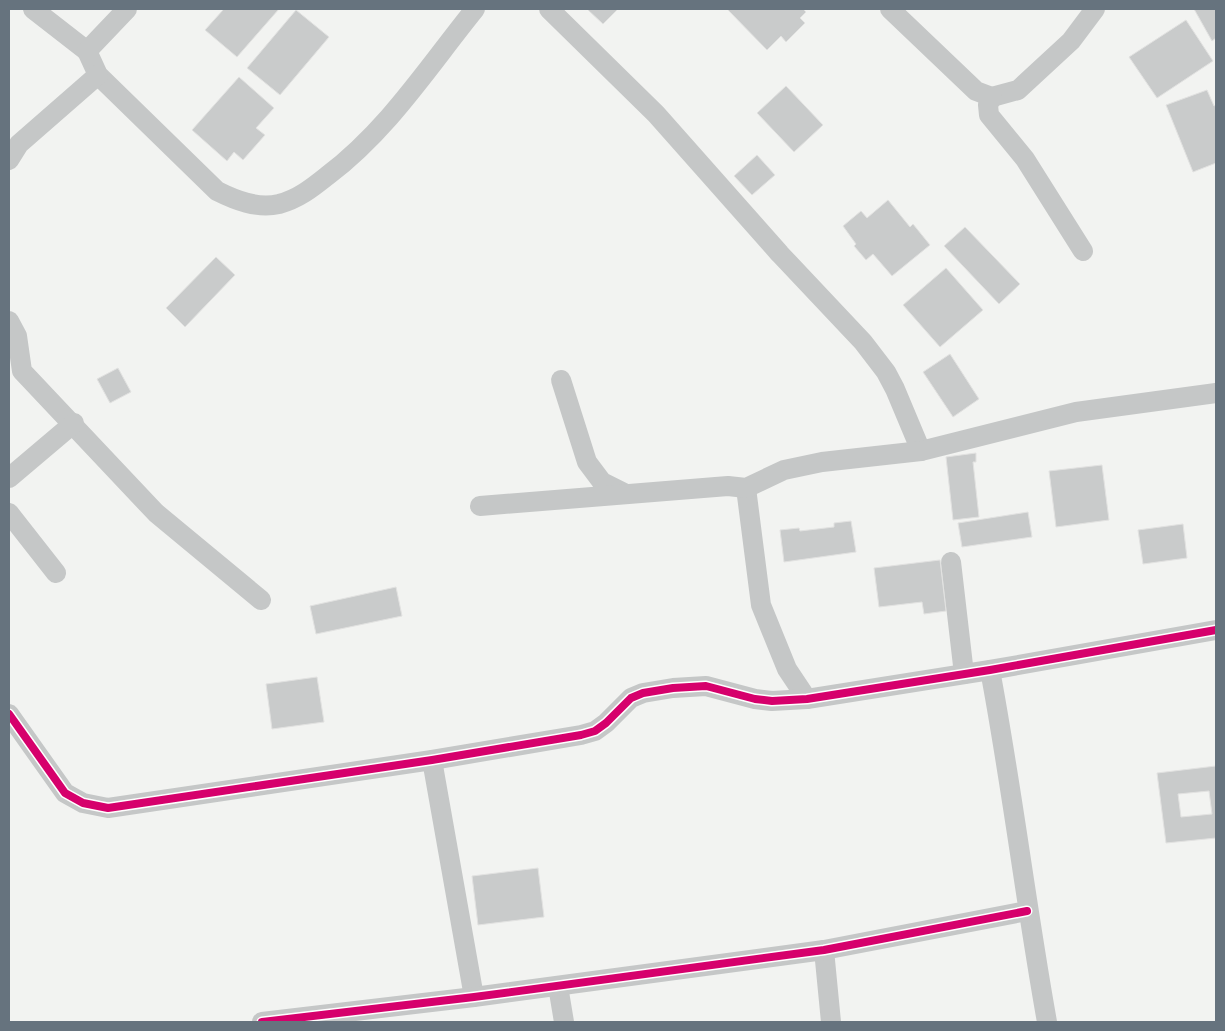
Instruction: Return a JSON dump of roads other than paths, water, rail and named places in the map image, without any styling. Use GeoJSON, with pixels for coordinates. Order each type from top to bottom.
{"type":"FeatureCollection","features":[{"type":"Feature","properties":{"kind":"street"},"geometry":{"type":"LineString","coordinates":[[33,9],[87,50],[98,76],[217,191],[248,203],[277,204],[301,196],[373,137],[397,110],[475,9]]}},
{"type":"Feature","properties":{"kind":"street"},"geometry":{"type":"LineString","coordinates":[[87,50],[128,9]]}},
{"type":"Feature","properties":{"kind":"street"},"geometry":{"type":"LineString","coordinates":[[549,9],[656,114],[780,254],[863,342],[886,372],[896,389],[921,451]]}},
{"type":"Feature","properties":{"kind":"street"},"geometry":{"type":"LineString","coordinates":[[890,9],[976,91],[992,97],[1018,90],[1071,41],[1095,9]]}},
{"type":"Feature","properties":{"kind":"street"},"geometry":{"type":"LineString","coordinates":[[9,160],[19,144],[98,76]]}},
{"type":"Feature","properties":{"kind":"street"},"geometry":{"type":"LineString","coordinates":[[992,97],[988,105],[989,115],[1025,159],[1083,251]]}},
{"type":"Feature","properties":{"kind":"street"},"geometry":{"type":"LineString","coordinates":[[9,321],[17,336],[22,371],[156,513],[261,600]]}},
{"type":"Feature","properties":{"kind":"street"},"geometry":{"type":"LineString","coordinates":[[561,380],[587,462],[602,482],[626,494]]}},
{"type":"Feature","properties":{"kind":"street"},"geometry":{"type":"LineString","coordinates":[[480,506],[728,486],[746,488],[784,470],[822,462],[921,451],[1076,412],[1216,393]]}},
{"type":"Feature","properties":{"kind":"street"},"geometry":{"type":"LineString","coordinates":[[9,478],[74,424]]}},
{"type":"Feature","properties":{"kind":"street"},"geometry":{"type":"LineString","coordinates":[[746,488],[761,604],[787,669],[807,699]]}},
{"type":"Feature","properties":{"kind":"street"},"geometry":{"type":"LineString","coordinates":[[9,512],[56,573]]}},
{"type":"Feature","properties":{"kind":"street"},"geometry":{"type":"LineString","coordinates":[[951,562],[964,674]]}},
{"type":"Feature","properties":{"kind":"street"},"geometry":{"type":"LineString","coordinates":[[9,714],[65,793],[83,803],[108,808],[432,760],[581,735],[594,731],[606,723],[631,698],[643,693],[673,688],[706,686],[755,699],[807,699],[990,670],[1216,630]]}},
{"type":"Feature","properties":{"kind":"street"},"geometry":{"type":"LineString","coordinates":[[990,670],[1006,753],[1027,911],[1047,1022]]}},
{"type":"Feature","properties":{"kind":"street"},"geometry":{"type":"LineString","coordinates":[[432,760],[474,997]]}},
{"type":"Feature","properties":{"kind":"street"},"geometry":{"type":"LineString","coordinates":[[262,1022],[474,997],[824,950],[1027,911]]}},
{"type":"Feature","properties":{"kind":"street"},"geometry":{"type":"LineString","coordinates":[[824,950],[831,1022]]}},
{"type":"Feature","properties":{"kind":"street"},"geometry":{"type":"LineString","coordinates":[[558,986],[564,1022]]}}]}
